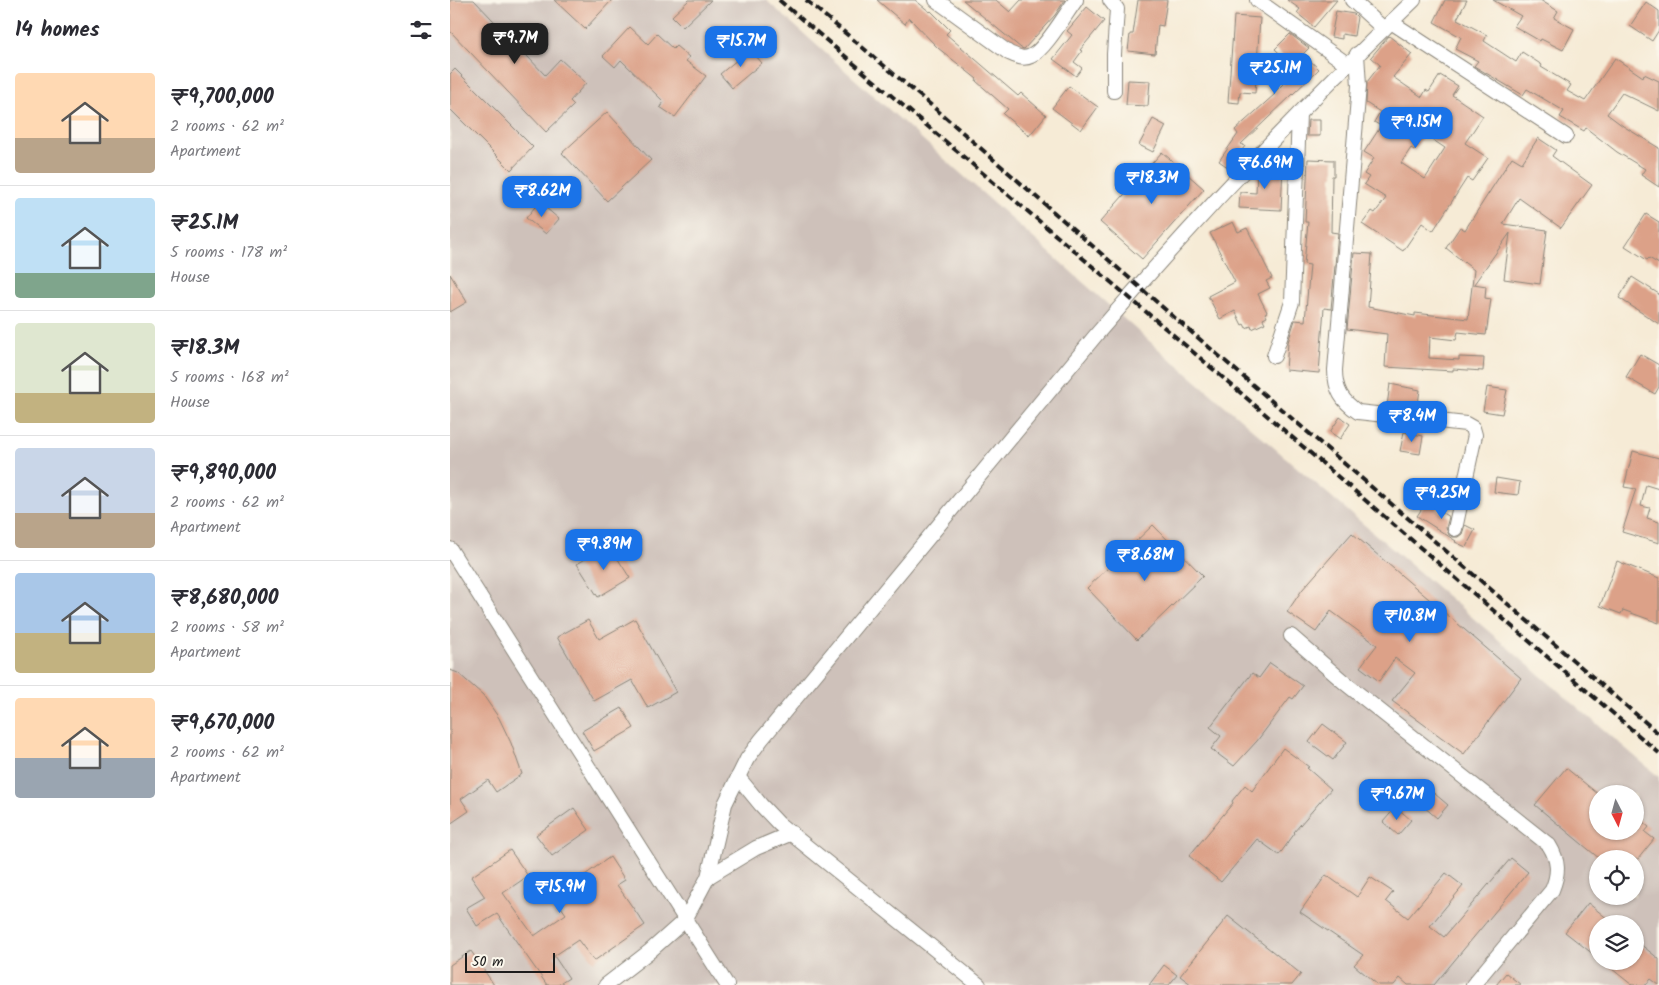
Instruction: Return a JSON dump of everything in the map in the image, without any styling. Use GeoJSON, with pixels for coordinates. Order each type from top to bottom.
{"type":"FeatureCollection","features":[{"type":"Feature","properties":{"kind":"street"},"geometry":{"type":"LineString","coordinates":[[936,0],[1009,53],[1021,58],[1031,57],[1040,50],[1076,0]]}},
{"type":"Feature","properties":{"kind":"street"},"geometry":{"type":"LineString","coordinates":[[1110,0],[1117,9],[1114,91]]}},
{"type":"Feature","properties":{"kind":"street"},"geometry":{"type":"LineString","coordinates":[[1257,0],[1352,59],[1359,86],[1335,370],[1337,387],[1346,404],[1358,412],[1466,424],[1474,428],[1475,435],[1455,529]]}},
{"type":"Feature","properties":{"kind":"street"},"geometry":{"type":"LineString","coordinates":[[1352,0],[1388,26],[1566,136]]}},
{"type":"Feature","properties":{"kind":"street"},"geometry":{"type":"LineString","coordinates":[[606,985],[650,951],[685,920],[708,877],[725,804],[747,760],[761,740],[1096,334],[1151,271],[1352,59],[1414,0]]}},
{"type":"Feature","properties":{"kind":"street"},"geometry":{"type":"LineString","coordinates":[[1274,356],[1292,302],[1299,114]]}},
{"type":"Feature","properties":{"kind":"street"},"geometry":{"type":"LineString","coordinates":[[450,549],[727,985]]}},
{"type":"Feature","properties":{"kind":"street"},"geometry":{"type":"LineString","coordinates":[[1292,636],[1345,683],[1549,845],[1555,854],[1559,867],[1557,880],[1552,890],[1473,985]]}},
{"type":"Feature","properties":{"kind":"street"},"geometry":{"type":"LineString","coordinates":[[738,777],[761,805],[780,824],[979,985]]}},
{"type":"Feature","properties":{"kind":"street"},"geometry":{"type":"LineString","coordinates":[[708,877],[756,848],[792,833]]}},
{"type":"Feature","properties":{"kind":"shaded area"},"geometry":{"type":"Polygon","coordinates":[[[450,0],[766,0],[1141,334],[1659,777],[1659,985],[450,985],[450,0]]]}},
{"type":"Feature","properties":{"kind":"building"},"geometry":{"type":"Polygon","coordinates":[[[450,0],[474,0],[545,75],[560,59],[586,83],[570,101],[574,105],[546,132],[450,31],[450,0]]]}},
{"type":"Feature","properties":{"kind":"building"},"geometry":{"type":"Polygon","coordinates":[[[554,0],[612,0],[585,29],[554,0]]]}},
{"type":"Feature","properties":{"kind":"building"},"geometry":{"type":"Polygon","coordinates":[[[689,0],[711,0],[683,27],[672,16],[689,0]]]}},
{"type":"Feature","properties":{"kind":"building"},"geometry":{"type":"Polygon","coordinates":[[[877,0],[915,0],[931,11],[950,30],[946,34],[1018,96],[1021,93],[1046,115],[1029,136],[1003,114],[1008,109],[976,81],[977,79],[938,48],[909,18],[905,24],[877,0]]]}},
{"type":"Feature","properties":{"kind":"building"},"geometry":{"type":"Polygon","coordinates":[[[963,0],[996,0],[1010,12],[1021,0],[1065,0],[1055,15],[1024,49],[963,0]]]}},
{"type":"Feature","properties":{"kind":"building"},"geometry":{"type":"Polygon","coordinates":[[[1138,0],[1167,0],[1163,26],[1158,25],[1155,54],[1128,51],[1130,34],[1133,34],[1138,0]]]}},
{"type":"Feature","properties":{"kind":"building"},"geometry":{"type":"Polygon","coordinates":[[[1287,0],[1337,0],[1314,27],[1297,13],[1300,9],[1287,0]]]}},
{"type":"Feature","properties":{"kind":"building"},"geometry":{"type":"Polygon","coordinates":[[[1445,0],[1467,0],[1457,19],[1487,35],[1484,41],[1516,62],[1522,52],[1542,65],[1541,67],[1571,85],[1567,91],[1585,101],[1615,58],[1643,77],[1644,74],[1659,81],[1659,111],[1622,93],[1607,114],[1659,148],[1659,187],[1641,175],[1645,169],[1617,152],[1586,128],[1584,131],[1560,117],[1564,111],[1527,89],[1523,95],[1474,66],[1478,61],[1455,49],[1461,37],[1434,22],[1445,0]]]}},
{"type":"Feature","properties":{"kind":"building"},"geometry":{"type":"Polygon","coordinates":[[[1493,0],[1540,0],[1558,11],[1554,18],[1574,29],[1563,50],[1541,39],[1540,41],[1514,26],[1521,16],[1493,0]]]}},
{"type":"Feature","properties":{"kind":"building"},"geometry":{"type":"Polygon","coordinates":[[[1646,2],[1659,11],[1659,30],[1652,41],[1630,26],[1646,2]]]}},
{"type":"Feature","properties":{"kind":"building"},"geometry":{"type":"Polygon","coordinates":[[[1087,7],[1104,21],[1080,50],[1082,51],[1074,62],[1082,68],[1076,76],[1053,59],[1072,35],[1067,31],[1087,7]]]}},
{"type":"Feature","properties":{"kind":"building"},"geometry":{"type":"Polygon","coordinates":[[[1336,11],[1354,14],[1357,17],[1354,36],[1342,34],[1342,39],[1331,37],[1336,11]]]}},
{"type":"Feature","properties":{"kind":"building"},"geometry":{"type":"Polygon","coordinates":[[[1234,16],[1260,18],[1255,93],[1240,92],[1239,103],[1228,102],[1234,16]]]}},
{"type":"Feature","properties":{"kind":"building"},"geometry":{"type":"Polygon","coordinates":[[[630,27],[648,44],[657,34],[673,49],[676,46],[689,57],[686,61],[706,76],[675,117],[660,107],[664,102],[621,60],[615,67],[603,56],[630,27]]]}},
{"type":"Feature","properties":{"kind":"building"},"geometry":{"type":"Polygon","coordinates":[[[1290,34],[1309,48],[1303,54],[1319,69],[1241,144],[1245,146],[1229,168],[1219,161],[1238,134],[1235,130],[1275,94],[1273,94],[1297,70],[1275,49],[1290,34]]]}},
{"type":"Feature","properties":{"kind":"building"},"geometry":{"type":"Polygon","coordinates":[[[1389,36],[1412,54],[1393,77],[1422,97],[1426,90],[1429,92],[1440,75],[1458,86],[1452,95],[1483,116],[1465,143],[1488,158],[1472,181],[1467,178],[1433,231],[1422,223],[1403,251],[1362,224],[1372,211],[1375,213],[1386,198],[1364,184],[1369,177],[1364,174],[1374,158],[1364,152],[1381,126],[1374,122],[1380,112],[1366,103],[1367,82],[1380,65],[1371,57],[1389,36]],[[1424,134],[1414,150],[1411,148],[1401,163],[1425,179],[1445,148],[1424,134]]]}},
{"type":"Feature","properties":{"kind":"building"},"geometry":{"type":"Polygon","coordinates":[[[750,49],[762,63],[732,88],[720,74],[750,49]]]}},
{"type":"Feature","properties":{"kind":"building"},"geometry":{"type":"Polygon","coordinates":[[[455,69],[533,147],[511,170],[450,109],[450,74],[455,69]]]}},
{"type":"Feature","properties":{"kind":"building"},"geometry":{"type":"Polygon","coordinates":[[[1128,80],[1150,81],[1148,106],[1126,105],[1128,80]]]}},
{"type":"Feature","properties":{"kind":"building"},"geometry":{"type":"Polygon","coordinates":[[[1069,86],[1098,107],[1081,130],[1052,108],[1069,86]]]}},
{"type":"Feature","properties":{"kind":"building"},"geometry":{"type":"Polygon","coordinates":[[[607,112],[651,160],[607,201],[562,153],[607,112]]]}},
{"type":"Feature","properties":{"kind":"building"},"geometry":{"type":"Polygon","coordinates":[[[1153,119],[1166,126],[1153,152],[1139,145],[1153,119]]]}},
{"type":"Feature","properties":{"kind":"building"},"geometry":{"type":"Polygon","coordinates":[[[1308,120],[1320,120],[1320,136],[1307,136],[1308,120]]]}},
{"type":"Feature","properties":{"kind":"building"},"geometry":{"type":"Polygon","coordinates":[[[1538,138],[1556,150],[1552,156],[1592,185],[1561,228],[1519,198],[1503,224],[1547,230],[1540,284],[1504,279],[1510,233],[1474,284],[1486,286],[1485,298],[1491,299],[1486,335],[1458,332],[1456,340],[1430,337],[1429,358],[1459,360],[1459,357],[1484,358],[1483,371],[1385,367],[1387,334],[1347,329],[1354,253],[1372,254],[1368,307],[1415,316],[1415,313],[1468,319],[1474,270],[1446,248],[1460,227],[1465,230],[1512,157],[1522,163],[1538,138]]]}},
{"type":"Feature","properties":{"kind":"building"},"geometry":{"type":"Polygon","coordinates":[[[1162,152],[1204,189],[1142,259],[1100,222],[1162,152]]]}},
{"type":"Feature","properties":{"kind":"building"},"geometry":{"type":"Polygon","coordinates":[[[1308,159],[1334,160],[1331,232],[1338,233],[1331,309],[1324,308],[1319,373],[1286,370],[1288,342],[1295,320],[1305,321],[1310,265],[1304,264],[1308,222],[1305,222],[1308,159]]]}},
{"type":"Feature","properties":{"kind":"building"},"geometry":{"type":"Polygon","coordinates":[[[1261,165],[1283,166],[1281,210],[1239,208],[1240,192],[1256,193],[1257,170],[1261,165]]]}},
{"type":"Feature","properties":{"kind":"building"},"geometry":{"type":"Polygon","coordinates":[[[539,202],[559,219],[546,234],[526,218],[539,202]]]}},
{"type":"Feature","properties":{"kind":"building"},"geometry":{"type":"Polygon","coordinates":[[[1646,214],[1659,222],[1659,264],[1649,258],[1647,260],[1625,246],[1646,214]]]}},
{"type":"Feature","properties":{"kind":"building"},"geometry":{"type":"Polygon","coordinates":[[[1233,222],[1238,232],[1247,228],[1272,278],[1266,281],[1270,288],[1258,294],[1267,312],[1265,313],[1267,317],[1263,319],[1265,323],[1252,329],[1251,326],[1246,328],[1244,324],[1242,325],[1235,311],[1220,319],[1208,296],[1235,282],[1210,233],[1233,222]]]}},
{"type":"Feature","properties":{"kind":"building"},"geometry":{"type":"Polygon","coordinates":[[[450,274],[467,302],[450,312],[450,274]]]}},
{"type":"Feature","properties":{"kind":"building"},"geometry":{"type":"Polygon","coordinates":[[[1632,277],[1659,294],[1659,324],[1619,298],[1632,277]]]}},
{"type":"Feature","properties":{"kind":"building"},"geometry":{"type":"Polygon","coordinates":[[[1640,354],[1659,365],[1659,387],[1655,394],[1626,377],[1640,354]]]}},
{"type":"Feature","properties":{"kind":"building"},"geometry":{"type":"Polygon","coordinates":[[[1390,384],[1420,390],[1417,410],[1387,406],[1390,384]]]}},
{"type":"Feature","properties":{"kind":"building"},"geometry":{"type":"Polygon","coordinates":[[[1487,387],[1507,390],[1502,414],[1483,411],[1487,387]]]}},
{"type":"Feature","properties":{"kind":"building"},"geometry":{"type":"Polygon","coordinates":[[[1340,417],[1350,424],[1340,439],[1330,432],[1340,417]]]}},
{"type":"Feature","properties":{"kind":"building"},"geometry":{"type":"Polygon","coordinates":[[[1404,432],[1423,436],[1420,454],[1400,451],[1404,432]]]}},
{"type":"Feature","properties":{"kind":"building"},"geometry":{"type":"Polygon","coordinates":[[[1633,451],[1659,458],[1659,489],[1646,485],[1641,506],[1650,508],[1647,518],[1659,522],[1659,543],[1622,532],[1636,489],[1624,487],[1633,451]]]}},
{"type":"Feature","properties":{"kind":"building"},"geometry":{"type":"Polygon","coordinates":[[[1496,478],[1520,482],[1518,495],[1494,492],[1496,478]]]}},
{"type":"Feature","properties":{"kind":"building"},"geometry":{"type":"Polygon","coordinates":[[[1433,492],[1443,499],[1436,509],[1449,517],[1446,528],[1449,535],[1458,537],[1462,534],[1465,525],[1475,530],[1466,547],[1455,542],[1417,516],[1433,492]]]}},
{"type":"Feature","properties":{"kind":"building"},"geometry":{"type":"Polygon","coordinates":[[[1153,525],[1203,576],[1137,640],[1087,588],[1153,525]]]}},
{"type":"Feature","properties":{"kind":"building"},"geometry":{"type":"Polygon","coordinates":[[[1352,533],[1521,678],[1464,754],[1392,701],[1415,673],[1395,658],[1379,681],[1360,667],[1377,645],[1331,611],[1316,632],[1287,612],[1302,590],[1352,533]]]}},
{"type":"Feature","properties":{"kind":"building"},"geometry":{"type":"Polygon","coordinates":[[[609,545],[630,578],[598,597],[577,564],[609,545]]]}},
{"type":"Feature","properties":{"kind":"building"},"geometry":{"type":"Polygon","coordinates":[[[1617,561],[1659,578],[1659,623],[1623,610],[1621,614],[1600,606],[1617,561]]]}},
{"type":"Feature","properties":{"kind":"building"},"geometry":{"type":"Polygon","coordinates":[[[635,619],[676,692],[648,708],[632,680],[594,701],[557,637],[588,620],[599,639],[635,619]]]}},
{"type":"Feature","properties":{"kind":"building"},"geometry":{"type":"Polygon","coordinates":[[[1270,663],[1303,686],[1293,699],[1290,697],[1257,741],[1234,766],[1211,749],[1221,736],[1210,727],[1252,673],[1259,678],[1270,663]]]}},
{"type":"Feature","properties":{"kind":"building"},"geometry":{"type":"Polygon","coordinates":[[[450,670],[458,673],[483,695],[499,718],[511,743],[522,774],[496,792],[488,780],[461,799],[469,811],[450,824],[450,670]]]}},
{"type":"Feature","properties":{"kind":"building"},"geometry":{"type":"Polygon","coordinates":[[[622,708],[634,728],[594,751],[582,731],[622,708]]]}},
{"type":"Feature","properties":{"kind":"building"},"geometry":{"type":"Polygon","coordinates":[[[1323,724],[1347,742],[1333,760],[1309,742],[1323,724]]]}},
{"type":"Feature","properties":{"kind":"building"},"geometry":{"type":"Polygon","coordinates":[[[1283,748],[1309,767],[1307,768],[1331,789],[1294,832],[1279,855],[1257,839],[1221,882],[1189,856],[1233,803],[1232,801],[1245,785],[1252,791],[1283,748]]]}},
{"type":"Feature","properties":{"kind":"building"},"geometry":{"type":"Polygon","coordinates":[[[1566,768],[1589,787],[1589,840],[1644,840],[1644,823],[1649,827],[1645,832],[1654,839],[1644,852],[1589,850],[1535,805],[1566,768]]]}},
{"type":"Feature","properties":{"kind":"building"},"geometry":{"type":"Polygon","coordinates":[[[1422,783],[1448,805],[1437,818],[1411,796],[1422,783]]]}},
{"type":"Feature","properties":{"kind":"building"},"geometry":{"type":"Polygon","coordinates":[[[1396,807],[1411,820],[1398,835],[1383,822],[1396,807]]]}},
{"type":"Feature","properties":{"kind":"building"},"geometry":{"type":"Polygon","coordinates":[[[574,808],[589,830],[552,856],[536,835],[574,808]]]}},
{"type":"Feature","properties":{"kind":"building"},"geometry":{"type":"Polygon","coordinates":[[[510,850],[528,876],[503,893],[534,936],[566,914],[554,897],[610,857],[625,880],[617,885],[645,925],[594,961],[578,940],[554,956],[569,978],[558,985],[547,985],[497,914],[477,926],[466,908],[485,897],[471,877],[510,850]]]}},
{"type":"Feature","properties":{"kind":"building"},"geometry":{"type":"Polygon","coordinates":[[[1511,858],[1528,872],[1434,985],[1408,985],[1400,978],[1394,985],[1378,985],[1354,965],[1363,955],[1300,912],[1326,875],[1357,897],[1370,877],[1393,892],[1386,901],[1408,918],[1446,873],[1463,886],[1430,926],[1444,937],[1511,858]]]}},
{"type":"Feature","properties":{"kind":"building"},"geometry":{"type":"Polygon","coordinates":[[[1588,903],[1603,915],[1589,915],[1589,951],[1565,932],[1588,903]]]}},
{"type":"Feature","properties":{"kind":"building"},"geometry":{"type":"Polygon","coordinates":[[[1228,916],[1301,974],[1292,985],[1192,985],[1180,976],[1228,916]]]}},
{"type":"Feature","properties":{"kind":"building"},"geometry":{"type":"Polygon","coordinates":[[[1644,947],[1659,959],[1659,985],[1651,979],[1646,985],[1632,985],[1613,970],[1644,970],[1644,947]]]}},
{"type":"Feature","properties":{"kind":"building"},"geometry":{"type":"Polygon","coordinates":[[[471,951],[494,985],[450,985],[450,965],[471,951]]]}},
{"type":"Feature","properties":{"kind":"building"},"geometry":{"type":"Polygon","coordinates":[[[1164,965],[1177,975],[1169,985],[1149,985],[1164,965]]]}},
{"type":"Feature","properties":{"kind":"building"},"geometry":{"type":"Polygon","coordinates":[[[1506,973],[1521,985],[1496,985],[1506,973]]]}},
{"type":"Feature","properties":{"kind":"railway"},"geometry":{"type":"LineString","coordinates":[[779,0],[1185,345],[1659,753]]}},
{"type":"Feature","properties":{"kind":"railway"},"geometry":{"type":"LineString","coordinates":[[806,0],[938,111],[1175,318],[1659,734]]}}]}
